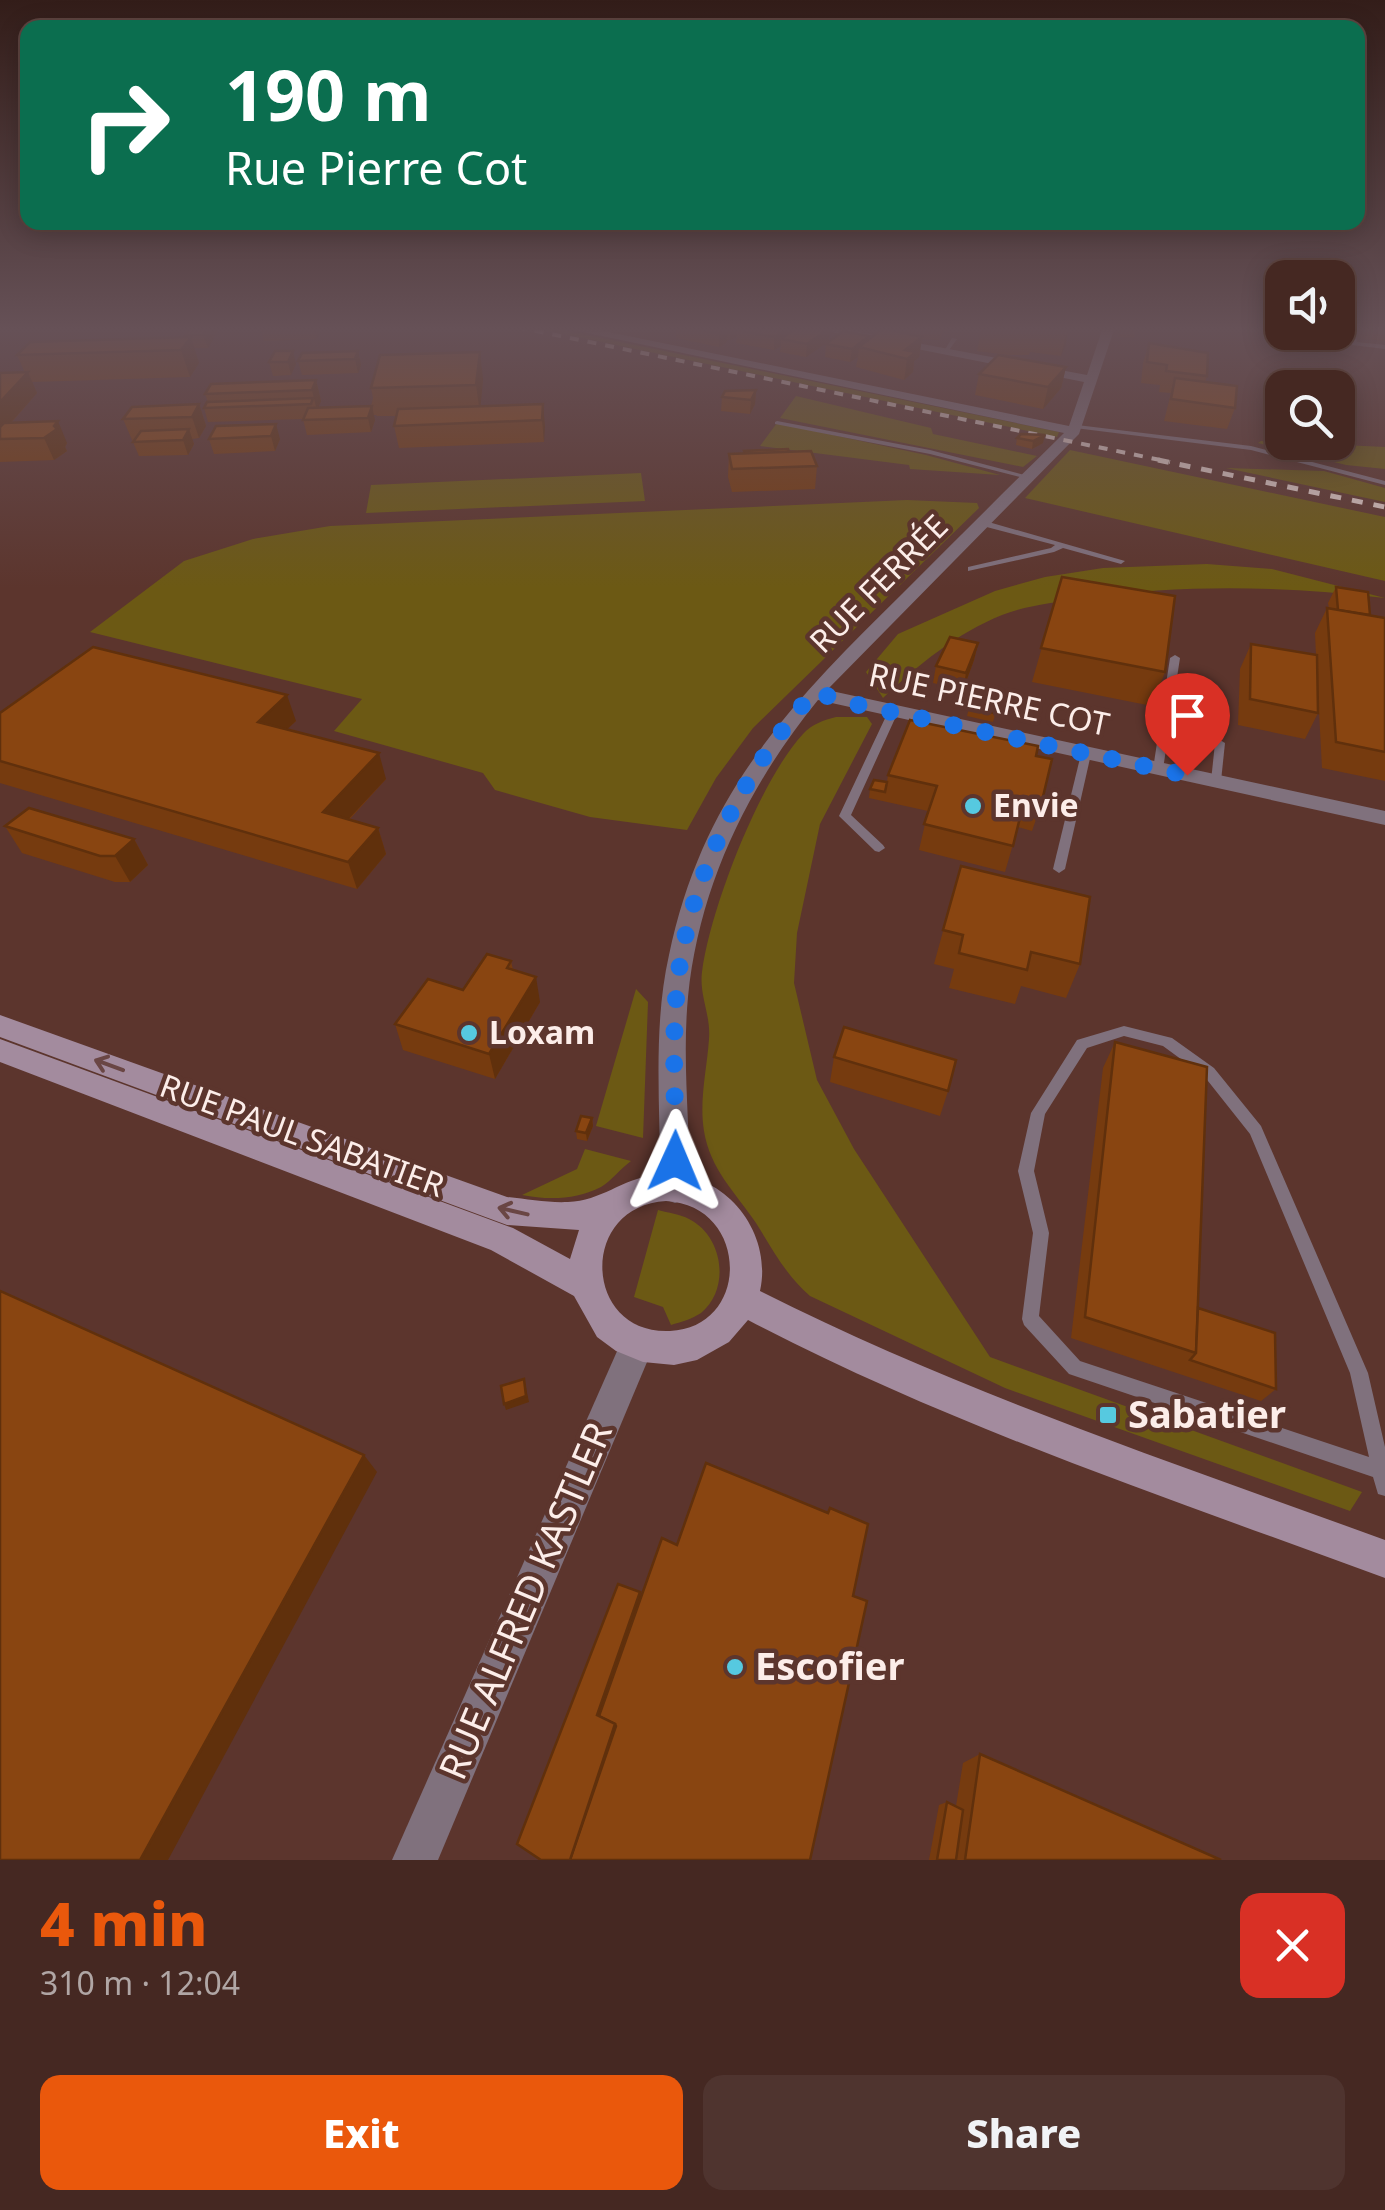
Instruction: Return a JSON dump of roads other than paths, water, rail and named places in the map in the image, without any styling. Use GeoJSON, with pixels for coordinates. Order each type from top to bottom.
{"type":"FeatureCollection","features":[{"type":"Feature","properties":{"kind":"main road","name":"RUE PAUL SABATIER"},"geometry":{"type":"LineString","coordinates":[[0,1026],[507,1211],[567,1217],[610,1211]]}},
{"type":"Feature","properties":{"kind":"main road","name":"RUE PAUL SABATIER"},"geometry":{"type":"LineString","coordinates":[[0,1050],[502,1239],[584,1284]]}},
{"type":"Feature","properties":{"kind":"main road"},"geometry":{"type":"LineString","coordinates":[[675,1189],[699,1195],[720,1207],[737,1226],[748,1249],[749,1274],[742,1299],[717,1330],[699,1340],[659,1347],[638,1343],[613,1330],[594,1309],[584,1284],[588,1244],[610,1211],[640,1194],[675,1189]]}},
{"type":"Feature","properties":{"kind":"main road"},"geometry":{"type":"LineString","coordinates":[[742,1299],[856,1358],[1065,1441],[1385,1559]]}},
{"type":"Feature","properties":{"kind":"street"},"geometry":{"type":"LineString","coordinates":[[999,414],[1075,429]]}},
{"type":"Feature","properties":{"kind":"street","name":"RUE FERRÉE"},"geometry":{"type":"LineString","coordinates":[[675,1189],[676,998],[701,882],[745,788],[778,734],[814,692],[1075,429],[1081,414]]}},
{"type":"Feature","properties":{"kind":"street","name":"RUE PIERRE COT"},"geometry":{"type":"LineString","coordinates":[[814,692],[1385,818]]}},
{"type":"Feature","properties":{"kind":"street","name":"RUE ALFRED KASTLER"},"geometry":{"type":"LineString","coordinates":[[415,1860],[638,1343]]}},
{"type":"Feature","properties":{"kind":"lane"},"geometry":{"type":"LineString","coordinates":[[776,423],[930,452],[1028,478]]}},
{"type":"Feature","properties":{"kind":"lane"},"geometry":{"type":"LineString","coordinates":[[1075,429],[1250,448],[1385,483]]}},
{"type":"Feature","properties":{"kind":"lane"},"geometry":{"type":"LineString","coordinates":[[982,523],[1121,561]]}},
{"type":"Feature","properties":{"kind":"lane"},"geometry":{"type":"LineString","coordinates":[[971,569],[1054,550],[1061,545]]}},
{"type":"Feature","properties":{"kind":"lane"},"geometry":{"type":"LineString","coordinates":[[1158,769],[1175,658]]}},
{"type":"Feature","properties":{"kind":"lane"},"geometry":{"type":"LineString","coordinates":[[878,848],[845,816],[894,712]]}},
{"type":"Feature","properties":{"kind":"lane"},"geometry":{"type":"LineString","coordinates":[[1216,782],[1220,743]]}},
{"type":"Feature","properties":{"kind":"lane"},"geometry":{"type":"LineString","coordinates":[[1060,870],[1086,754]]}},
{"type":"Feature","properties":{"kind":"lane"},"geometry":{"type":"LineString","coordinates":[[1124,1031],[1167,1042],[1209,1072],[1256,1130],[1358,1373],[1383,1479],[1075,1368],[1030,1319],[1040,1233],[1026,1171],[1038,1112],[1082,1044],[1124,1031]]}},
{"type":"Feature","properties":{"kind":"railway"},"geometry":{"type":"LineString","coordinates":[[937,414],[1170,462]]}},
{"type":"Feature","properties":{"kind":"railway"},"geometry":{"type":"LineString","coordinates":[[1158,460],[1385,507]]}},
{"type":"Feature","properties":{"kind":"place","name":"Envie"},"geometry":{"type":"Point","coordinates":[973,806]}},
{"type":"Feature","properties":{"kind":"place","name":"Loxam"},"geometry":{"type":"Point","coordinates":[469,1033]}},
{"type":"Feature","properties":{"kind":"place","name":"Sabatier"},"geometry":{"type":"Point","coordinates":[1108,1415]}},
{"type":"Feature","properties":{"kind":"place","name":"Escofier"},"geometry":{"type":"Point","coordinates":[735,1667]}}]}
